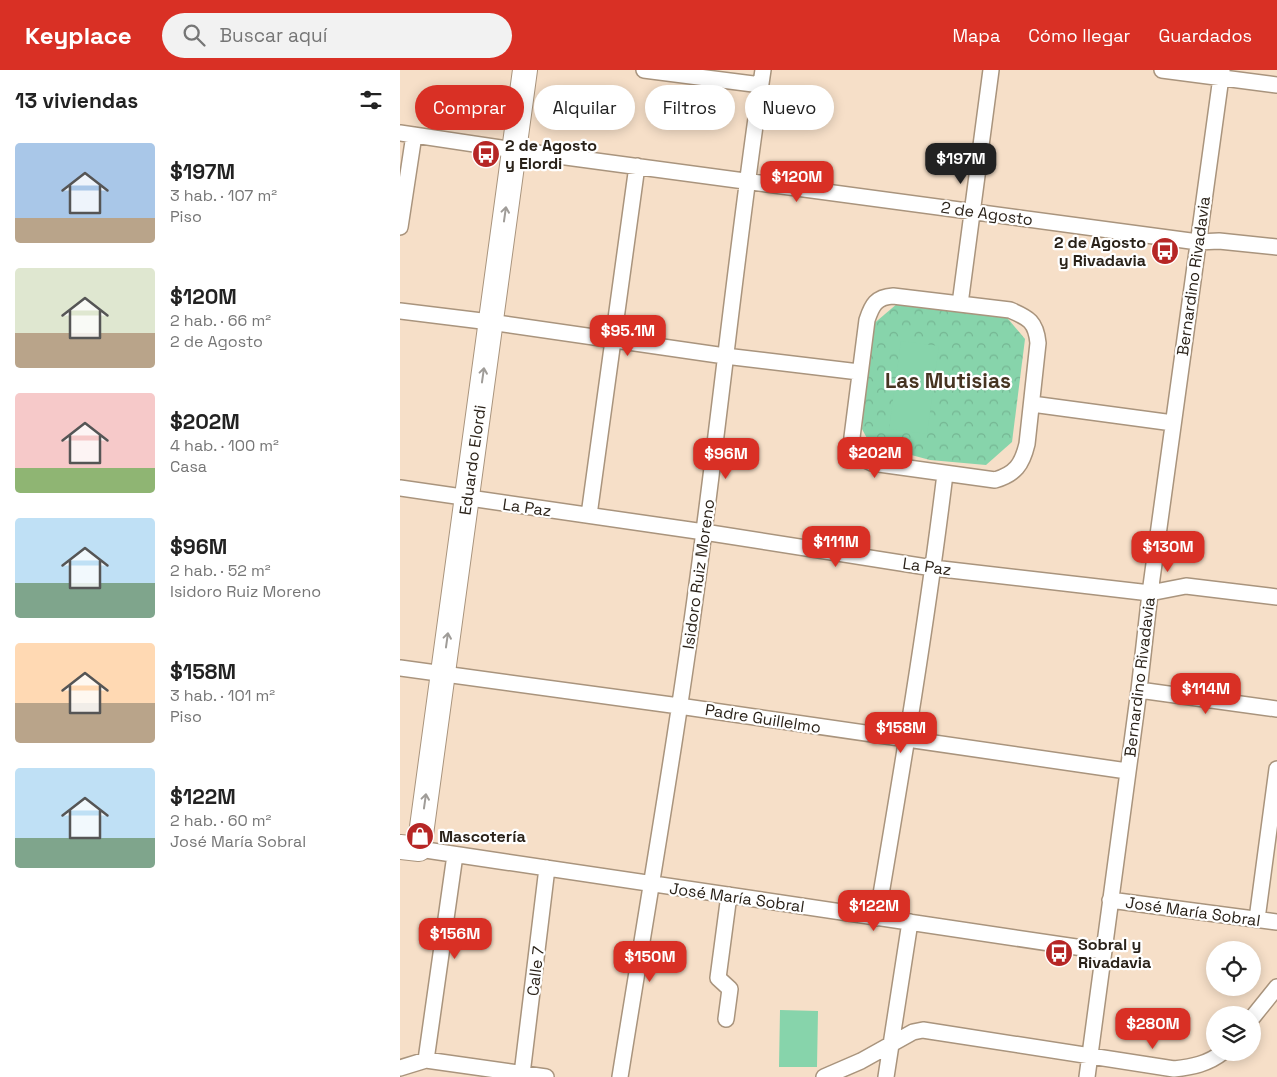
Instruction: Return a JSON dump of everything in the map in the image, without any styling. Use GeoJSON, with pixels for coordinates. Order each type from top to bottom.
{"type":"FeatureCollection","features":[{"type":"Feature","properties":{"kind":"main road","name":"Eduardo Elordi"},"geometry":{"type":"LineString","coordinates":[[409,848],[442,674],[525,70]]}},
{"type":"Feature","properties":{"kind":"street"},"geometry":{"type":"LineString","coordinates":[[644,70],[760,85]]}},
{"type":"Feature","properties":{"kind":"street","name":"Isidoro Ruiz Moreno"},"geometry":{"type":"LineString","coordinates":[[760,85],[763,70]]}},
{"type":"Feature","properties":{"kind":"street"},"geometry":{"type":"LineString","coordinates":[[960,304],[991,70]]}},
{"type":"Feature","properties":{"kind":"street"},"geometry":{"type":"LineString","coordinates":[[1162,70],[1221,74],[1277,85]]}},
{"type":"Feature","properties":{"kind":"street","name":"Bernardino Rivadavia"},"geometry":{"type":"LineString","coordinates":[[1087,1077],[1139,690],[1150,593],[1221,74]]}},
{"type":"Feature","properties":{"kind":"street","name":"Isidoro Ruiz Moreno"},"geometry":{"type":"LineString","coordinates":[[620,1077],[679,706],[704,532],[754,130]]}},
{"type":"Feature","properties":{"kind":"street","name":"2 de Agosto"},"geometry":{"type":"LineString","coordinates":[[407,134],[747,182],[1198,242],[1219,241],[1277,247]]}},
{"type":"Feature","properties":{"kind":"street"},"geometry":{"type":"LineString","coordinates":[[400,228],[407,134]]}},
{"type":"Feature","properties":{"kind":"street"},"geometry":{"type":"LineString","coordinates":[[589,515],[637,166]]}},
{"type":"Feature","properties":{"kind":"street"},"geometry":{"type":"LineString","coordinates":[[893,296],[960,304],[1010,310],[1023,315],[1032,322],[1037,330],[1038,343],[1032,404],[1024,456],[1015,471],[995,480],[872,463],[864,460],[858,454],[852,437],[867,320],[870,310],[876,301],[884,297],[893,296]]}},
{"type":"Feature","properties":{"kind":"street"},"geometry":{"type":"LineString","coordinates":[[400,311],[725,356],[860,372]]}},
{"type":"Feature","properties":{"kind":"street"},"geometry":{"type":"LineString","coordinates":[[1032,404],[1173,423]]}},
{"type":"Feature","properties":{"kind":"street"},"geometry":{"type":"LineString","coordinates":[[877,918],[934,568],[945,474]]}},
{"type":"Feature","properties":{"kind":"street","name":"La Paz"},"geometry":{"type":"LineString","coordinates":[[400,488],[704,532],[934,568],[1150,593],[1186,586],[1277,597]]}},
{"type":"Feature","properties":{"kind":"street","name":"Padre Guillelmo"},"geometry":{"type":"LineString","coordinates":[[400,668],[679,706],[1127,771]]}},
{"type":"Feature","properties":{"kind":"street"},"geometry":{"type":"LineString","coordinates":[[1139,690],[1277,709]]}},
{"type":"Feature","properties":{"kind":"street"},"geometry":{"type":"LineString","coordinates":[[1257,919],[1277,768]]}},
{"type":"Feature","properties":{"kind":"street","name":"José María Sobral"},"geometry":{"type":"LineString","coordinates":[[409,848],[1103,951]]}},
{"type":"Feature","properties":{"kind":"street"},"geometry":{"type":"LineString","coordinates":[[426,1060],[455,855]]}},
{"type":"Feature","properties":{"kind":"street","name":"Calle 7"},"geometry":{"type":"LineString","coordinates":[[522,1074],[547,868]]}},
{"type":"Feature","properties":{"kind":"street"},"geometry":{"type":"LineString","coordinates":[[726,1020],[730,989],[718,978],[729,895]]}},
{"type":"Feature","properties":{"kind":"street","name":"José María Sobral"},"geometry":{"type":"LineString","coordinates":[[1110,900],[1277,922]]}},
{"type":"Feature","properties":{"kind":"street"},"geometry":{"type":"LineString","coordinates":[[886,1077],[910,922]]}},
{"type":"Feature","properties":{"kind":"street"},"geometry":{"type":"LineString","coordinates":[[1261,1007],[1277,988]]}},
{"type":"Feature","properties":{"kind":"street"},"geometry":{"type":"LineString","coordinates":[[824,1077],[891,1045],[913,1032],[923,1030],[1174,1068],[1191,1067],[1209,1061]]}},
{"type":"Feature","properties":{"kind":"street"},"geometry":{"type":"LineString","coordinates":[[400,1068],[426,1060],[546,1077]]}},
{"type":"Feature","properties":{"kind":"green space"},"geometry":{"type":"Polygon","coordinates":[[[898,303],[1004,314],[1025,339],[1012,442],[986,465],[930,460],[870,444],[862,429],[871,326],[898,303]]]}},
{"type":"Feature","properties":{"kind":"green space"},"geometry":{"type":"Polygon","coordinates":[[[901,341],[939,346],[927,434],[889,429],[901,341]]]}},
{"type":"Feature","properties":{"kind":"green space"},"geometry":{"type":"Polygon","coordinates":[[[780,1010],[818,1011],[817,1067],[779,1067],[780,1010]]]}},
{"type":"Feature","properties":{"kind":"place","name":"2 de Agosto y Elordi"},"geometry":{"type":"Point","coordinates":[486,154]}},
{"type":"Feature","properties":{"kind":"place","name":"2 de Agosto y Rivadavia"},"geometry":{"type":"Point","coordinates":[1165,251]}},
{"type":"Feature","properties":{"kind":"place","name":"Mascotería"},"geometry":{"type":"Point","coordinates":[420,836]}},
{"type":"Feature","properties":{"kind":"place","name":"Sobral y Rivadavia"},"geometry":{"type":"Point","coordinates":[1059,953]}},
{"type":"Feature","properties":{"kind":"district","name":"Las Mutisias"},"geometry":{"type":"Point","coordinates":[948,381]}}]}
